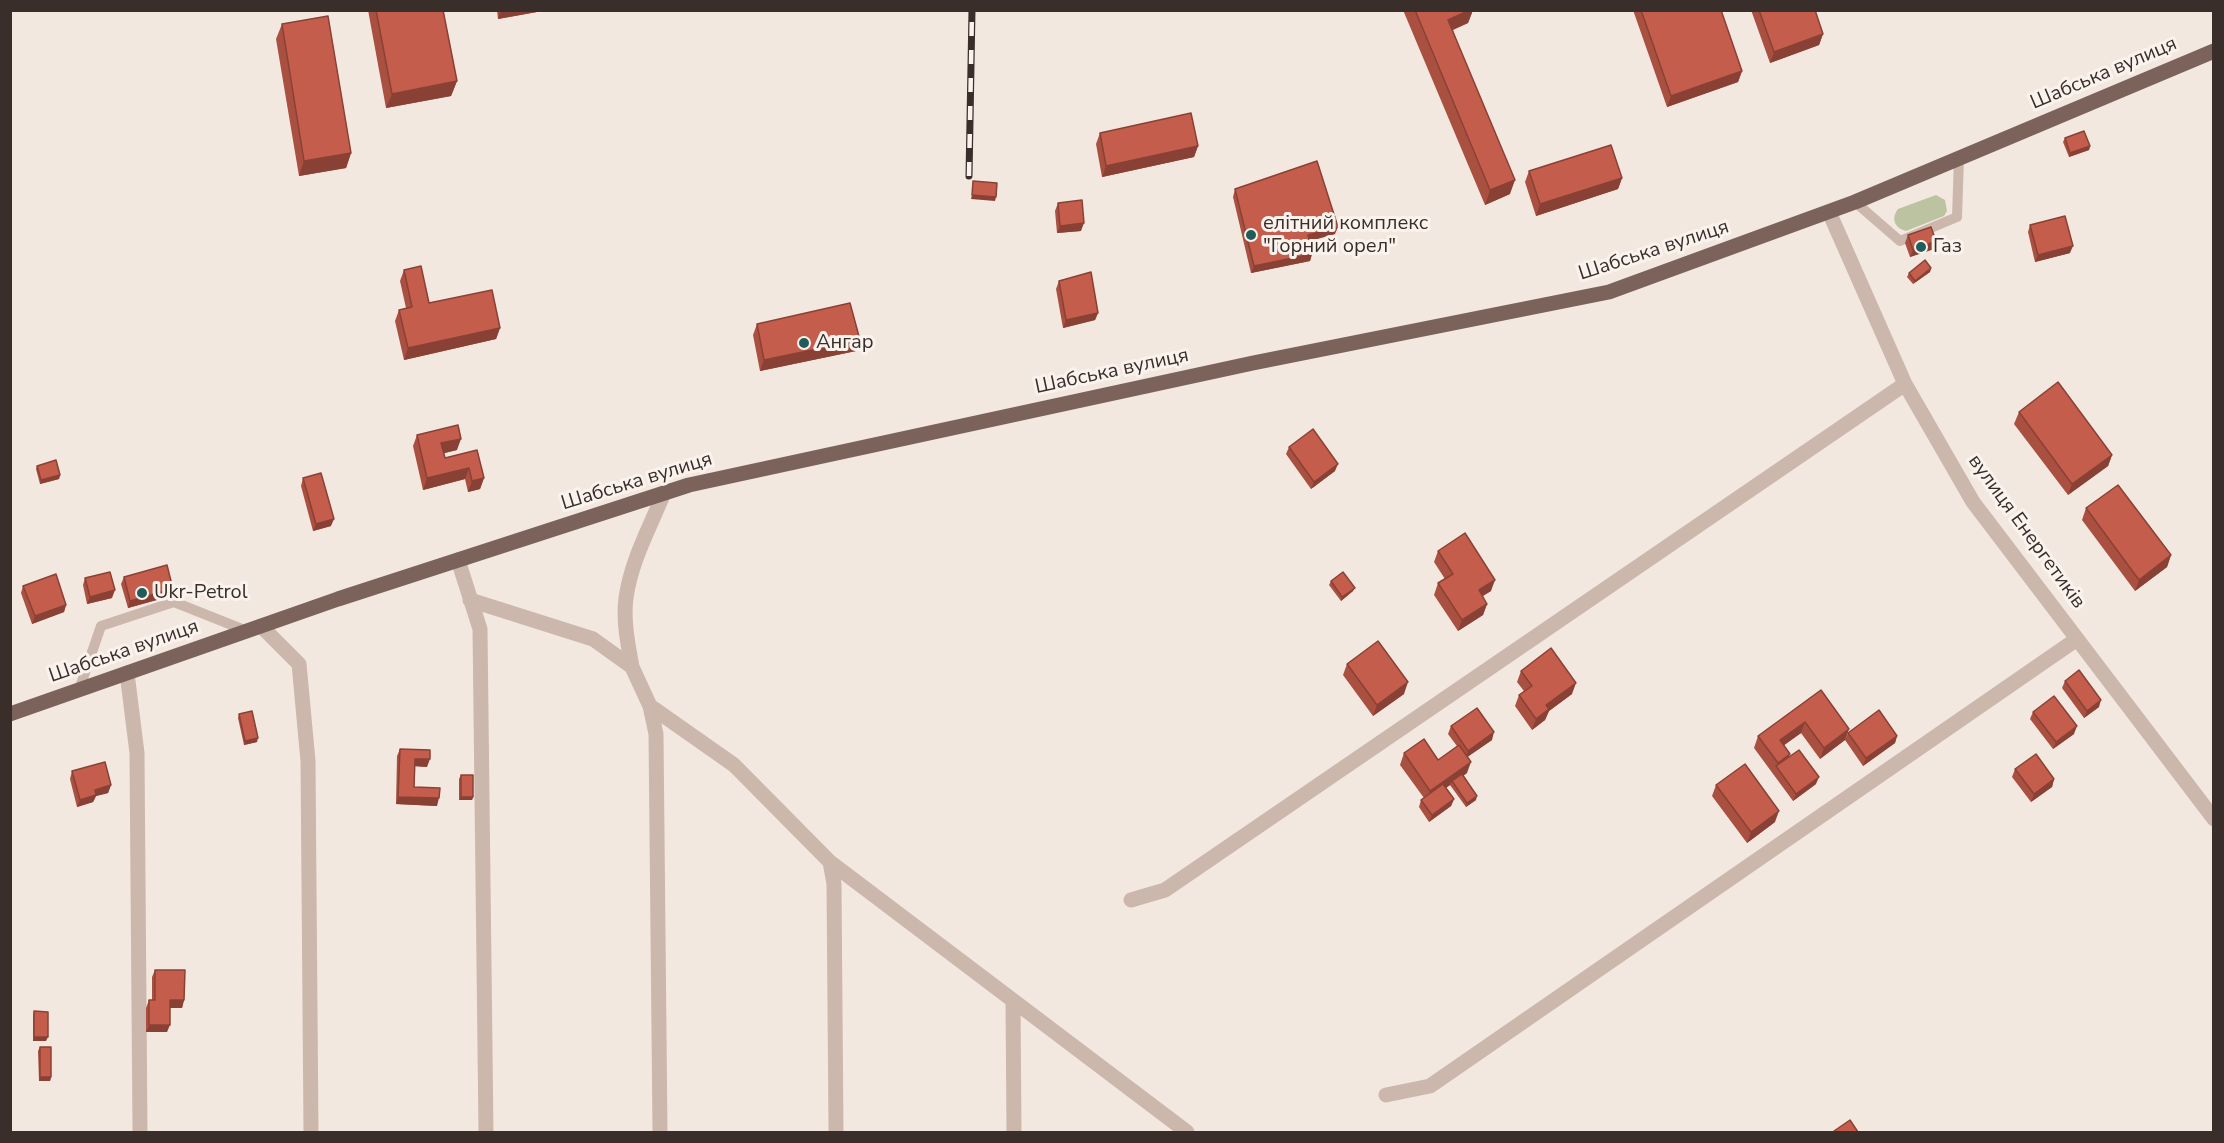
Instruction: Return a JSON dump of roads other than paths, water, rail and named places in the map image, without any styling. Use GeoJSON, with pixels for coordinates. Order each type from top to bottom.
{"type":"FeatureCollection","features":[{"type":"Feature","properties":{"kind":"main road","name":"Шабська вулиця"},"geometry":{"type":"LineString","coordinates":[[10,714],[254,628],[701,482],[1242,366],[1609,292],[1855,202],[2214,51]]}},
{"type":"Feature","properties":{"kind":"street","name":"вулиця Енергетиків"},"geometry":{"type":"LineString","coordinates":[[1829,212],[1905,384],[1974,502],[2214,819]]}},
{"type":"Feature","properties":{"kind":"street"},"geometry":{"type":"LineString","coordinates":[[1131,900],[1165,890],[1905,384]]}},
{"type":"Feature","properties":{"kind":"street"},"geometry":{"type":"LineString","coordinates":[[660,1132],[656,734],[650,706],[632,667],[625,628],[626,598],[634,567],[664,493]]}},
{"type":"Feature","properties":{"kind":"street"},"geometry":{"type":"LineString","coordinates":[[458,560],[480,629],[486,1132]]}},
{"type":"Feature","properties":{"kind":"street"},"geometry":{"type":"LineString","coordinates":[[470,600],[593,639],[632,667]]}},
{"type":"Feature","properties":{"kind":"street"},"geometry":{"type":"LineString","coordinates":[[254,628],[299,664],[308,761],[310,1132]]}},
{"type":"Feature","properties":{"kind":"street"},"geometry":{"type":"LineString","coordinates":[[1386,1095],[1430,1086],[2078,639]]}},
{"type":"Feature","properties":{"kind":"street"},"geometry":{"type":"LineString","coordinates":[[127,673],[137,753],[140,1132]]}},
{"type":"Feature","properties":{"kind":"street"},"geometry":{"type":"LineString","coordinates":[[650,706],[734,765],[830,862],[1187,1132]]}},
{"type":"Feature","properties":{"kind":"street"},"geometry":{"type":"LineString","coordinates":[[830,862],[834,884],[836,1132]]}},
{"type":"Feature","properties":{"kind":"street"},"geometry":{"type":"LineString","coordinates":[[1013,1001],[1014,1132]]}},
{"type":"Feature","properties":{"kind":"lane"},"geometry":{"type":"LineString","coordinates":[[1855,202],[1900,241],[1957,217],[1959,158]]}},
{"type":"Feature","properties":{"kind":"lane"},"geometry":{"type":"LineString","coordinates":[[79,690],[101,626],[174,602],[254,628]]}},
{"type":"Feature","properties":{"kind":"railway"},"geometry":{"type":"LineString","coordinates":[[969,176],[972,10]]}},
{"type":"Feature","properties":{"kind":"place","name":"елітний комплекс \"Горний орел\""},"geometry":{"type":"Point","coordinates":[1251,235]}},
{"type":"Feature","properties":{"kind":"place","name":"Газ"},"geometry":{"type":"Point","coordinates":[1921,247]}},
{"type":"Feature","properties":{"kind":"place","name":"Ангар"},"geometry":{"type":"Point","coordinates":[804,343]}},
{"type":"Feature","properties":{"kind":"place","name":"Ukr-Petrol"},"geometry":{"type":"Point","coordinates":[142,593]}}]}
